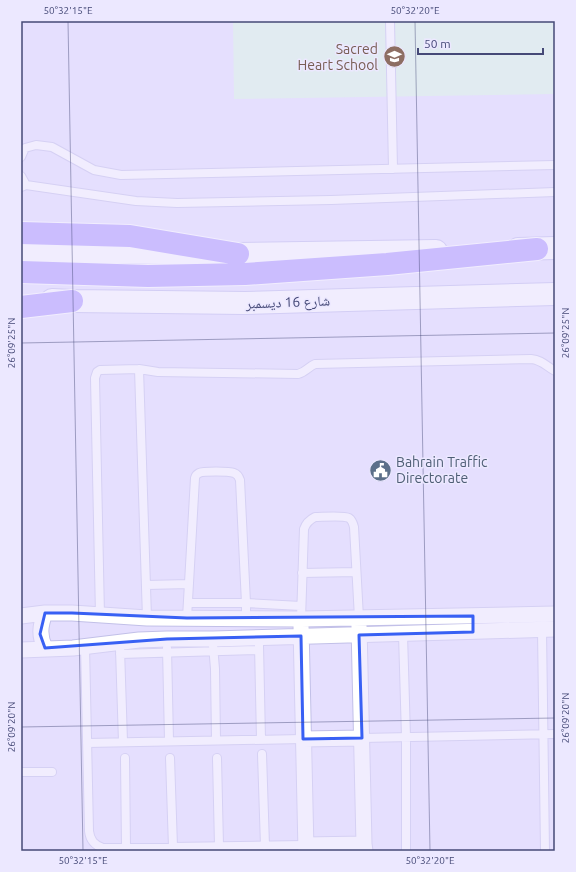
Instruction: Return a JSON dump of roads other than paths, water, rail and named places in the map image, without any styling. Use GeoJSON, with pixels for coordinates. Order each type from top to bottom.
{"type":"FeatureCollection","features":[{"type":"Feature","properties":{"kind":"main road"},"geometry":{"type":"LineString","coordinates":[[21,233],[130,236],[238,254]]}},
{"type":"Feature","properties":{"kind":"main road"},"geometry":{"type":"LineString","coordinates":[[21,251],[238,254],[546,248]]}},
{"type":"Feature","properties":{"kind":"main road"},"geometry":{"type":"LineString","coordinates":[[21,272],[148,276],[245,274],[387,264],[546,248]]}},
{"type":"Feature","properties":{"kind":"main road","name":"شارع 16 ديسمبر"},"geometry":{"type":"LineString","coordinates":[[21,298],[72,301],[245,303],[555,294]]}},
{"type":"Feature","properties":{"kind":"main road"},"geometry":{"type":"LineString","coordinates":[[21,307],[72,301]]}},
{"type":"Feature","properties":{"kind":"street"},"geometry":{"type":"LineString","coordinates":[[301,612],[306,848],[364,847],[359,618]]}},
{"type":"Feature","properties":{"kind":"street"},"geometry":{"type":"LineString","coordinates":[[21,616],[45,613],[78,613],[147,618],[246,618],[301,612],[359,618],[555,614]]}},
{"type":"Feature","properties":{"kind":"street"},"geometry":{"type":"LineString","coordinates":[[45,613],[40,627],[40,634],[45,648]]}},
{"type":"Feature","properties":{"kind":"street"},"geometry":{"type":"LineString","coordinates":[[473,616],[473,632]]}},
{"type":"Feature","properties":{"kind":"street"},"geometry":{"type":"LineString","coordinates":[[186,638],[187,618]]}},
{"type":"Feature","properties":{"kind":"street"},"geometry":{"type":"LineString","coordinates":[[21,650],[73,648],[85,646],[119,648],[167,646],[186,638],[213,645],[259,644],[301,636],[548,630]]}},
{"type":"Feature","properties":{"kind":"street"},"geometry":{"type":"LineString","coordinates":[[303,739],[362,738]]}},
{"type":"Feature","properties":{"kind":"lane"},"geometry":{"type":"LineString","coordinates":[[390,21],[393,169]]}},
{"type":"Feature","properties":{"kind":"lane"},"geometry":{"type":"LineString","coordinates":[[21,157],[25,148],[36,145],[52,147],[94,170],[121,175],[555,165]]}},
{"type":"Feature","properties":{"kind":"lane"},"geometry":{"type":"LineString","coordinates":[[21,176],[24,186],[136,201],[177,203],[555,192]]}},
{"type":"Feature","properties":{"kind":"lane"},"geometry":{"type":"LineString","coordinates":[[100,615],[97,372],[103,370],[140,369],[158,372],[298,374],[306,371],[315,364],[531,359],[541,361],[555,371]]}},
{"type":"Feature","properties":{"kind":"lane"},"geometry":{"type":"LineString","coordinates":[[140,369],[147,618]]}},
{"type":"Feature","properties":{"kind":"lane"},"geometry":{"type":"LineString","coordinates":[[187,618],[195,478],[197,474],[203,472],[234,473],[240,480],[246,618]]}},
{"type":"Feature","properties":{"kind":"lane"},"geometry":{"type":"LineString","coordinates":[[188,603],[246,603],[301,612],[305,525],[311,519],[315,518],[344,517],[351,520],[353,523],[359,618]]}},
{"type":"Feature","properties":{"kind":"lane"},"geometry":{"type":"LineString","coordinates":[[302,573],[356,572]]}},
{"type":"Feature","properties":{"kind":"lane"},"geometry":{"type":"LineString","coordinates":[[146,585],[189,584]]}},
{"type":"Feature","properties":{"kind":"lane"},"geometry":{"type":"LineString","coordinates":[[546,851],[544,734],[548,630]]}},
{"type":"Feature","properties":{"kind":"lane"},"geometry":{"type":"LineString","coordinates":[[404,634],[406,851]]}},
{"type":"Feature","properties":{"kind":"lane"},"geometry":{"type":"LineString","coordinates":[[259,644],[261,740]]}},
{"type":"Feature","properties":{"kind":"lane"},"geometry":{"type":"LineString","coordinates":[[169,741],[167,646],[213,645],[216,740]]}},
{"type":"Feature","properties":{"kind":"lane"},"geometry":{"type":"LineString","coordinates":[[85,646],[88,831],[93,843],[103,848],[218,846],[306,848]]}},
{"type":"Feature","properties":{"kind":"lane"},"geometry":{"type":"LineString","coordinates":[[119,648],[123,742]]}},
{"type":"Feature","properties":{"kind":"lane"},"geometry":{"type":"LineString","coordinates":[[362,738],[555,734]]}},
{"type":"Feature","properties":{"kind":"lane"},"geometry":{"type":"LineString","coordinates":[[87,743],[303,739]]}},
{"type":"Feature","properties":{"kind":"lane"},"geometry":{"type":"LineString","coordinates":[[262,754],[265,846]]}},
{"type":"Feature","properties":{"kind":"lane"},"geometry":{"type":"LineString","coordinates":[[124,758],[126,848]]}},
{"type":"Feature","properties":{"kind":"lane"},"geometry":{"type":"LineString","coordinates":[[170,758],[172,847]]}},
{"type":"Feature","properties":{"kind":"lane"},"geometry":{"type":"LineString","coordinates":[[217,758],[218,846]]}},
{"type":"Feature","properties":{"kind":"lane"},"geometry":{"type":"LineString","coordinates":[[21,772],[52,772]]}},
{"type":"Feature","properties":{"kind":"place","name":"Sacred Heart School"},"geometry":{"type":"Point","coordinates":[394,57]}},
{"type":"Feature","properties":{"kind":"place","name":"Bahrain Traffic Directorate"},"geometry":{"type":"Point","coordinates":[381,470]}}]}
